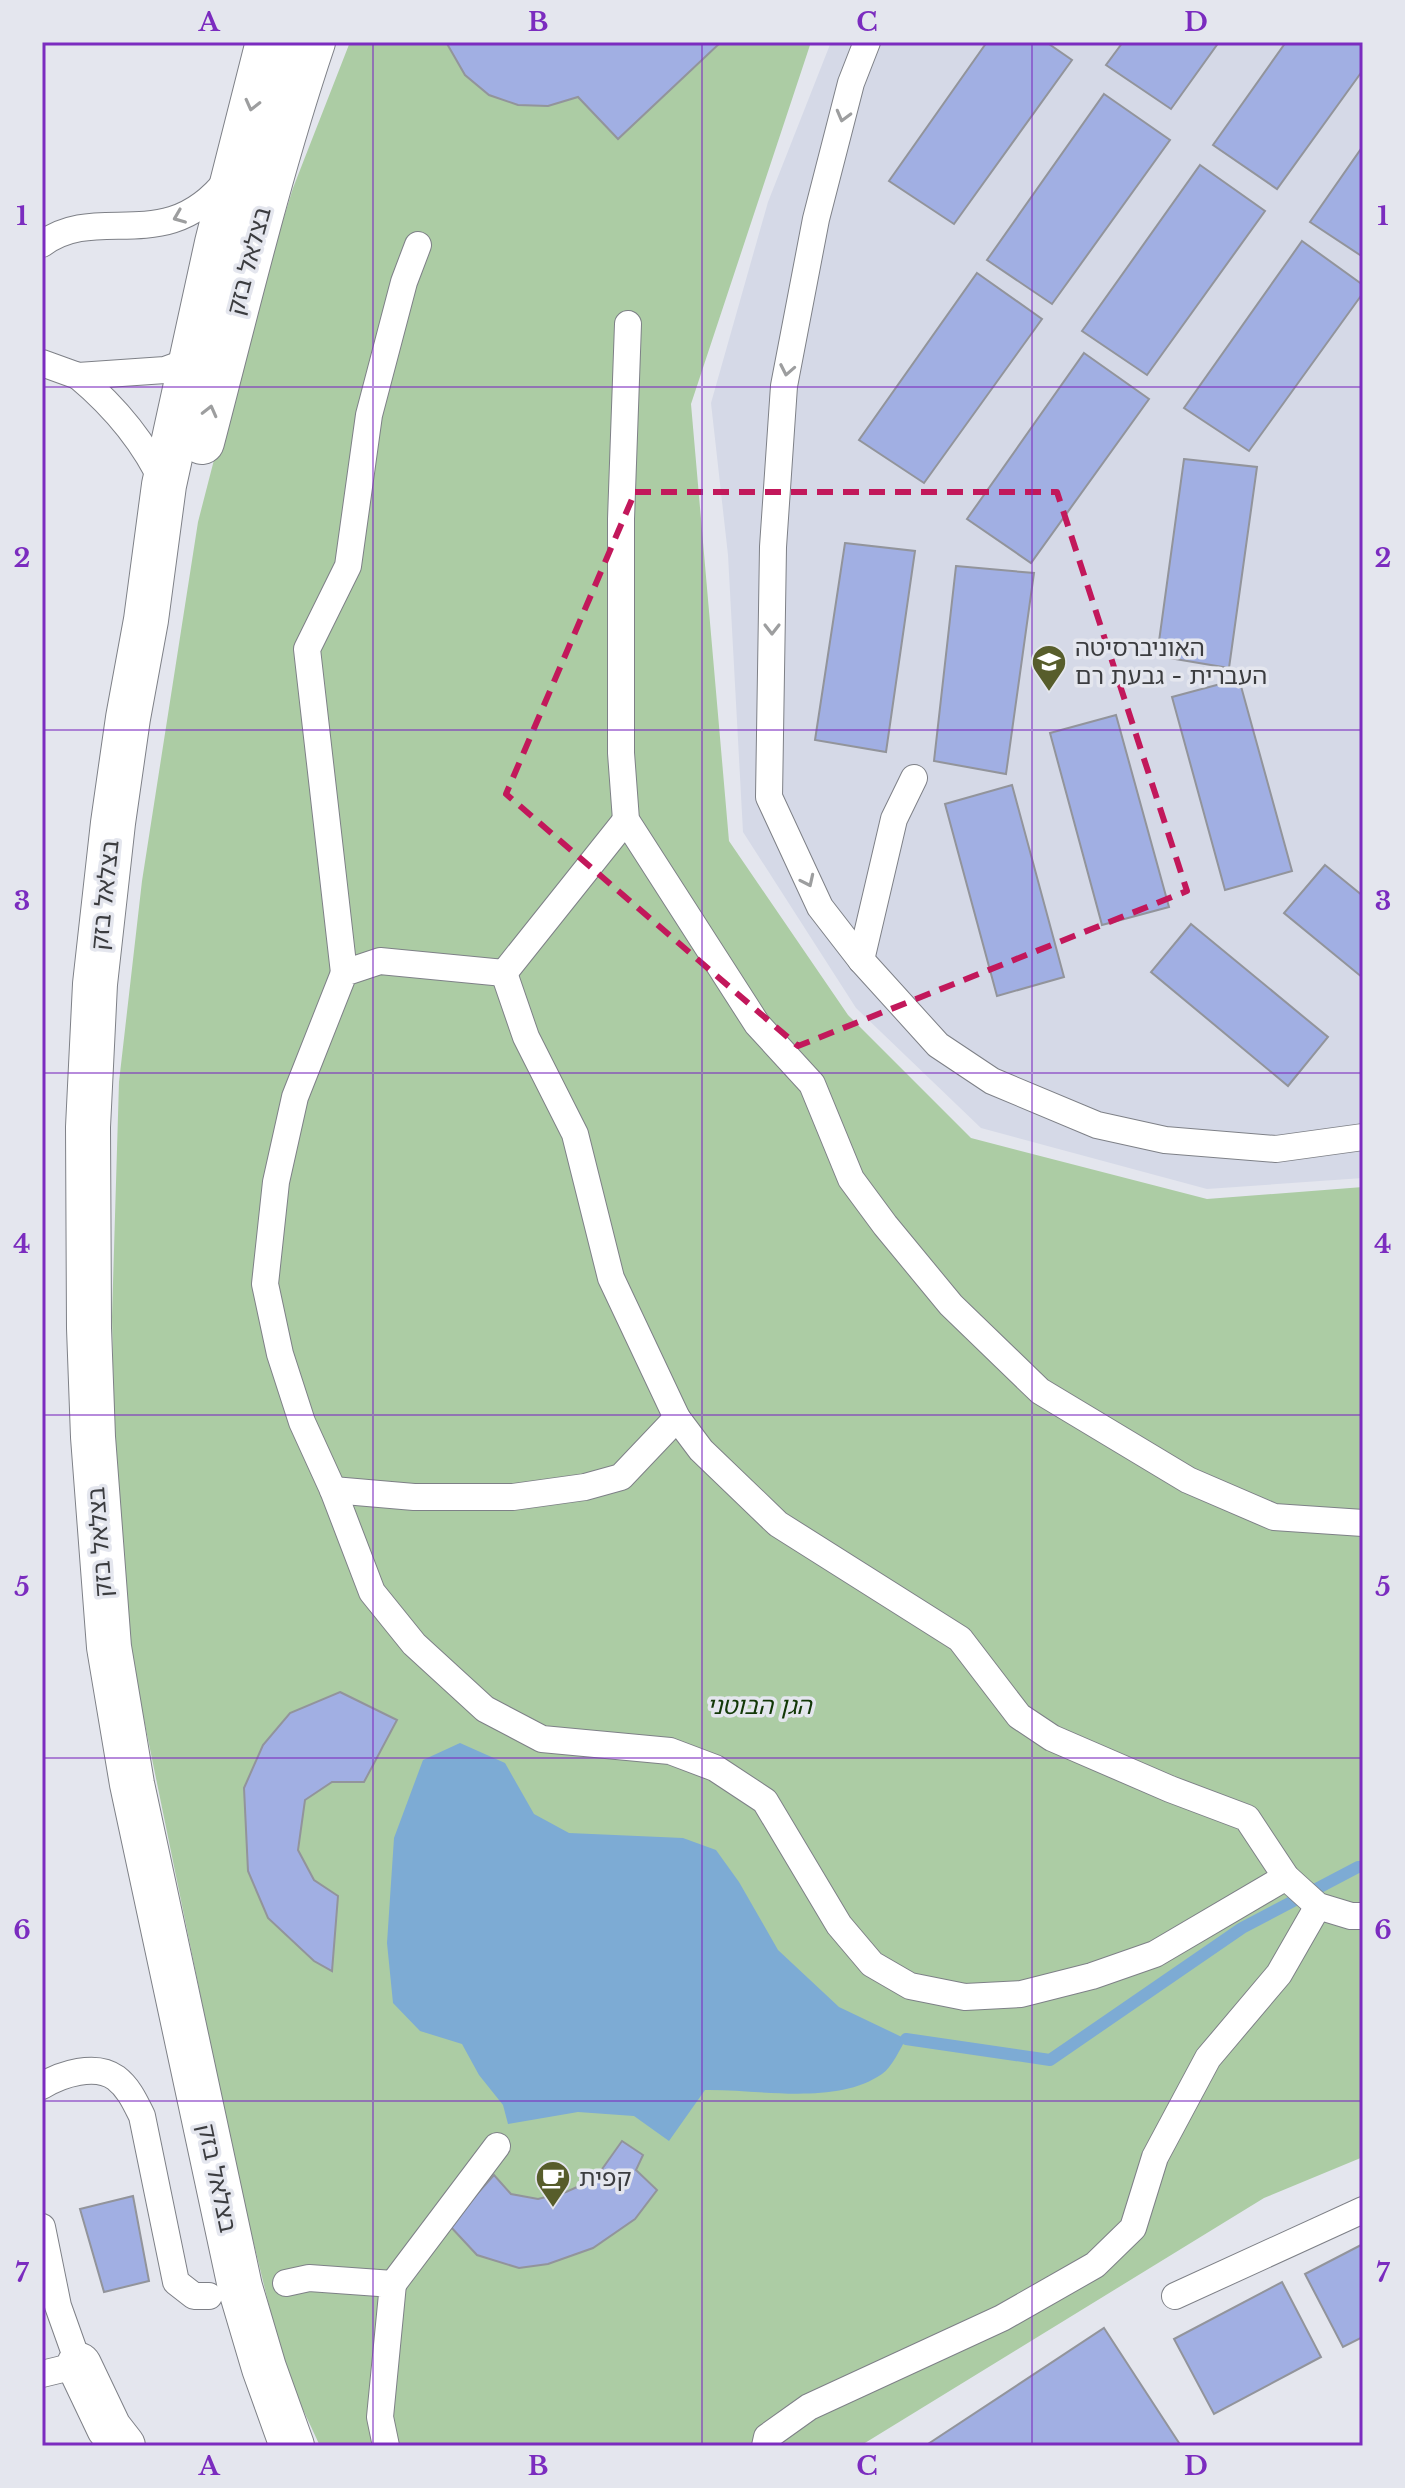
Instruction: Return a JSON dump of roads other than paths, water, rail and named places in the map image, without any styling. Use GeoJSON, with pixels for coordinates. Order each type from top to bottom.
{"type":"FeatureCollection","features":[{"type":"Feature","properties":{"kind":"street","name":"בצלאל בזק"},"geometry":{"type":"LineString","coordinates":[[268,42],[236,167],[164,485],[146,620],[115,808],[95,984],[88,1127],[89,1313],[99,1534],[109,1647],[132,1784],[240,2287],[292,2446]]}},
{"type":"Feature","properties":{"kind":"street","name":"בצלאל בזק"},"geometry":{"type":"LineString","coordinates":[[146,620],[190,488],[239,296],[313,42]]}},
{"type":"Feature","properties":{"kind":"street"},"geometry":{"type":"LineString","coordinates":[[61,2369],[123,2446]]}},
{"type":"Feature","properties":{"kind":"lane"},"geometry":{"type":"LineString","coordinates":[[867,42],[851,83],[816,219],[784,386],[773,547],[769,797],[820,907],[861,960],[938,1045],[992,1081],[1097,1125],[1165,1140],[1276,1149],[1363,1137]]}},
{"type":"Feature","properties":{"kind":"lane"},"geometry":{"type":"LineString","coordinates":[[78,376],[151,372],[199,358],[211,339],[250,207],[296,94]]}},
{"type":"Feature","properties":{"kind":"lane"},"geometry":{"type":"LineString","coordinates":[[42,244],[60,233],[88,228],[152,226],[180,218],[208,200],[236,167]]}},
{"type":"Feature","properties":{"kind":"lane"},"geometry":{"type":"LineString","coordinates":[[418,245],[404,282],[369,415],[348,566],[307,649],[344,973],[295,1097],[276,1182],[265,1284],[280,1354],[302,1422],[333,1490],[372,1592],[414,1644],[485,1709],[542,1739],[670,1751],[715,1768],[765,1801],[839,1925],[872,1964],[910,1986],[965,1997],[1021,1994],[1092,1976],[1155,1954],[1286,1877]]}},
{"type":"Feature","properties":{"kind":"lane"},"geometry":{"type":"LineString","coordinates":[[628,324],[621,519],[621,753],[626,820],[757,1024],[812,1084],[851,1179],[951,1305],[1040,1391],[1188,1480],[1274,1517],[1363,1523]]}},
{"type":"Feature","properties":{"kind":"lane"},"geometry":{"type":"LineString","coordinates":[[42,363],[78,376],[100,395],[132,429],[164,485]]}},
{"type":"Feature","properties":{"kind":"lane"},"geometry":{"type":"LineString","coordinates":[[861,960],[894,819],[914,778]]}},
{"type":"Feature","properties":{"kind":"lane"},"geometry":{"type":"LineString","coordinates":[[504,973],[626,820]]}},
{"type":"Feature","properties":{"kind":"lane"},"geometry":{"type":"LineString","coordinates":[[344,973],[380,961],[504,973]]}},
{"type":"Feature","properties":{"kind":"lane"},"geometry":{"type":"LineString","coordinates":[[504,973],[526,1037],[575,1134],[611,1278],[677,1418],[701,1450],[778,1524],[960,1639],[1019,1716],[1052,1738],[1247,1818],[1286,1877],[1318,1906],[1351,1916],[1363,1916]]}},
{"type":"Feature","properties":{"kind":"lane"},"geometry":{"type":"LineString","coordinates":[[333,1490],[414,1497],[499,1497],[585,1487],[621,1477],[677,1418]]}},
{"type":"Feature","properties":{"kind":"lane"},"geometry":{"type":"LineString","coordinates":[[765,2446],[767,2437],[809,2407],[1002,2318],[1095,2265],[1133,2228],[1155,2157],[1208,2058],[1279,1974],[1318,1906]]}},
{"type":"Feature","properties":{"kind":"lane"},"geometry":{"type":"LineString","coordinates":[[42,2086],[76,2072],[101,2071],[119,2080],[130,2093],[142,2116],[176,2282],[194,2296],[209,2296]]}},
{"type":"Feature","properties":{"kind":"lane"},"geometry":{"type":"LineString","coordinates":[[386,2446],[380,2417],[393,2284],[497,2146]]}},
{"type":"Feature","properties":{"kind":"lane"},"geometry":{"type":"LineString","coordinates":[[1175,2296],[1363,2210]]}},
{"type":"Feature","properties":{"kind":"lane"},"geometry":{"type":"LineString","coordinates":[[42,2227],[58,2306],[61,2369]]}},
{"type":"Feature","properties":{"kind":"lane"},"geometry":{"type":"LineString","coordinates":[[286,2283],[309,2278],[393,2284]]}},
{"type":"Feature","properties":{"kind":"water"},"geometry":{"type":"Polygon","coordinates":[[[460,1743],[505,1763],[534,1814],[569,1833],[683,1838],[716,1850],[739,1882],[778,1950],[839,2007],[906,2039],[896,2058],[882,2074],[842,2090],[796,2094],[705,2090],[669,2141],[634,2116],[578,2112],[508,2124],[503,2105],[479,2075],[462,2044],[420,2031],[393,2003],[387,1943],[394,1838],[423,1760],[460,1743]]]}},
{"type":"Feature","properties":{"kind":"waterway"},"geometry":{"type":"LineString","coordinates":[[906,2039],[1050,2060],[1242,1928],[1363,1867]]}},
{"type":"Feature","properties":{"kind":"place","name":"האוניברסיטה העברית - גבעת רם"},"geometry":{"type":"Point","coordinates":[1049,693]}},
{"type":"Feature","properties":{"kind":"place","name":"קפית"},"geometry":{"type":"Point","coordinates":[553,2209]}},
{"type":"Feature","properties":{"kind":"park label","name":"הגן הבוטני"},"geometry":{"type":"Point","coordinates":[759,1706]}}]}
